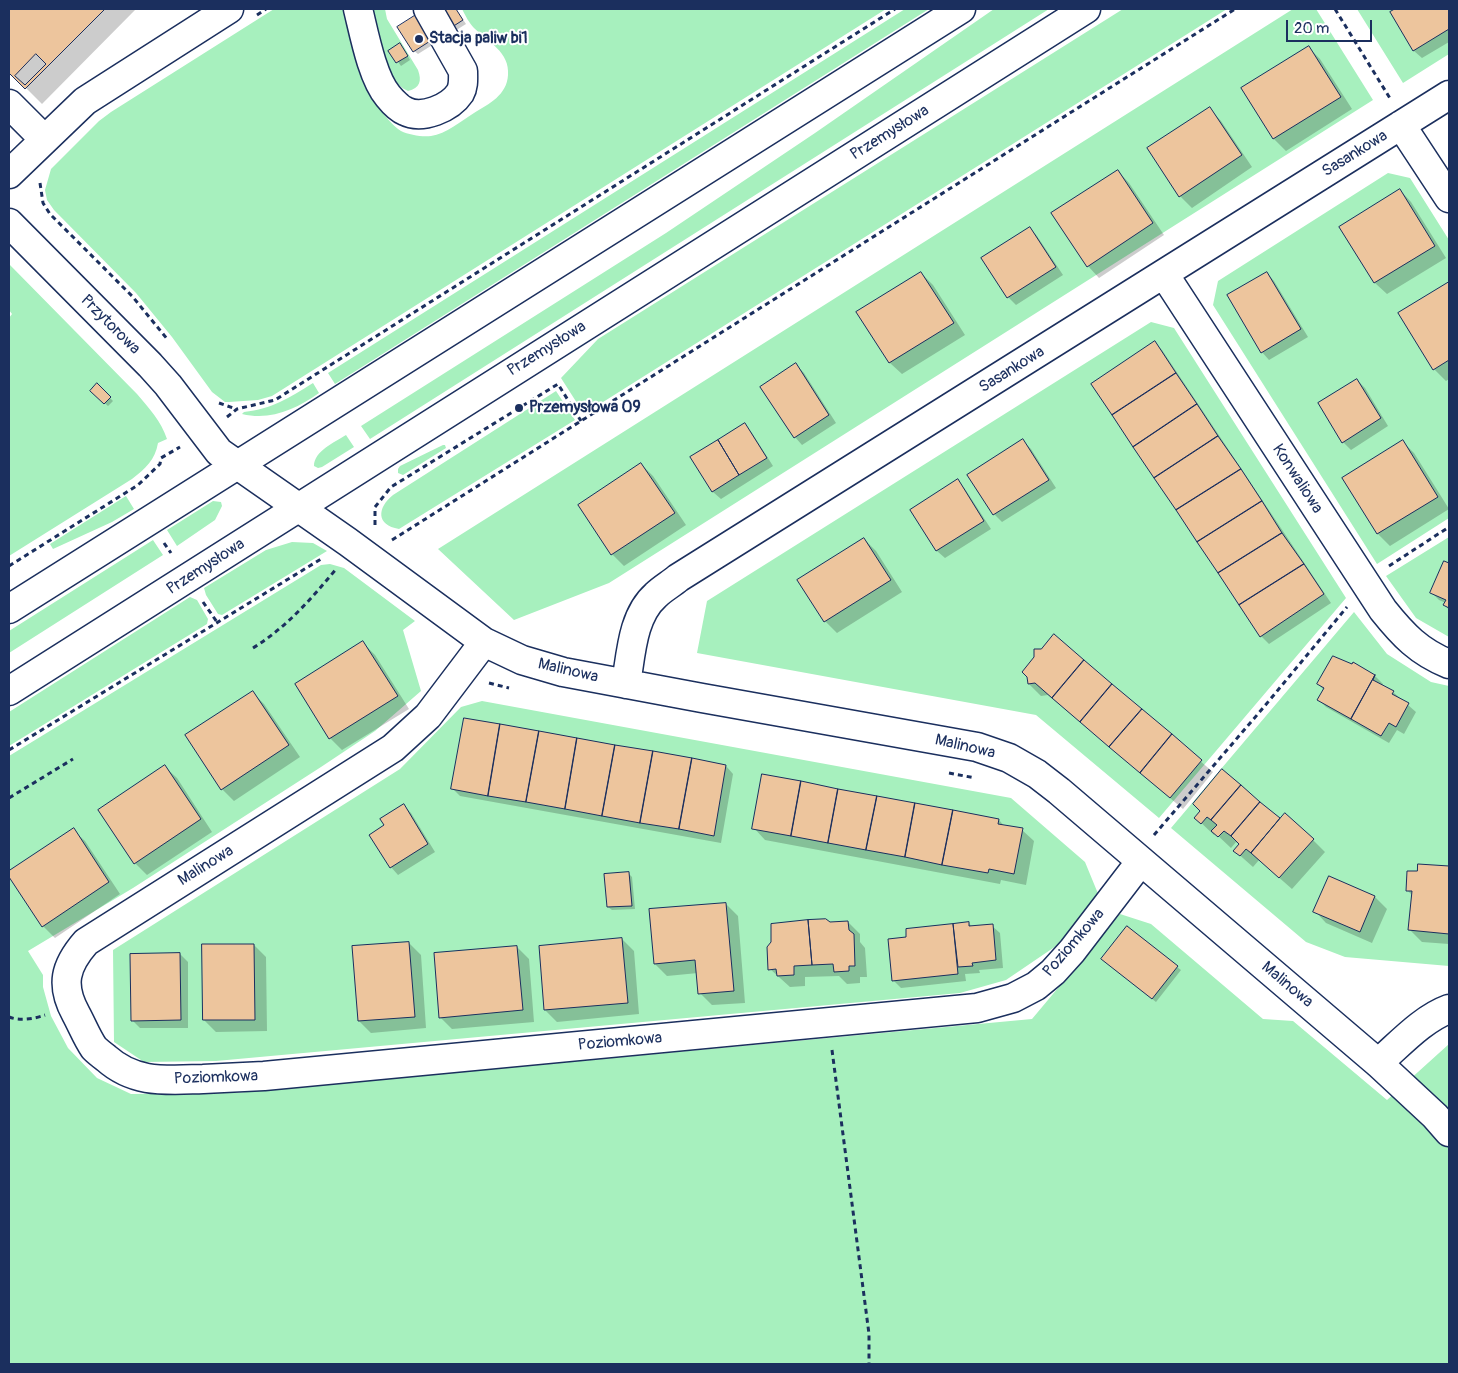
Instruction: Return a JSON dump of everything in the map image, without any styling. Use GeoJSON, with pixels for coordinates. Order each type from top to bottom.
{"type":"FeatureCollection","features":[{"type":"Feature","properties":{"kind":"street"},"geometry":{"type":"LineString","coordinates":[[9,174],[86,101],[229,9]]}},
{"type":"Feature","properties":{"kind":"street"},"geometry":{"type":"LineString","coordinates":[[358,9],[376,72],[388,95],[406,112],[421,114],[437,111],[452,102],[460,92],[464,81],[463,70],[428,9]]}},
{"type":"Feature","properties":{"kind":"street"},"geometry":{"type":"LineString","coordinates":[[9,609],[961,9]]}},
{"type":"Feature","properties":{"kind":"street","name":"Przemysłowa"},"geometry":{"type":"LineString","coordinates":[[9,691],[1086,9]]}},
{"type":"Feature","properties":{"kind":"street","name":"Sasankowa"},"geometry":{"type":"LineString","coordinates":[[626,684],[634,636],[642,614],[655,596],[678,578],[1164,274],[1397,114],[1449,95]]}},
{"type":"Feature","properties":{"kind":"street"},"geometry":{"type":"LineString","coordinates":[[9,104],[44,140]]}},
{"type":"Feature","properties":{"kind":"street"},"geometry":{"type":"LineString","coordinates":[[1397,114],[1449,198]]}},
{"type":"Feature","properties":{"kind":"street","name":"Przytorowa"},"geometry":{"type":"LineString","coordinates":[[9,223],[150,365],[168,385],[219,452],[299,507]]}},
{"type":"Feature","properties":{"kind":"street","name":"Konwaliowa"},"geometry":{"type":"LineString","coordinates":[[1164,274],[1383,610],[1403,635],[1423,651],[1449,664]]}},
{"type":"Feature","properties":{"kind":"street","name":"Malinowa"},"geometry":{"type":"LineString","coordinates":[[299,507],[484,642],[522,660],[563,672],[976,747],[1009,758],[1037,774],[1145,852],[1378,1063],[1435,1116],[1449,1132]]}},
{"type":"Feature","properties":{"kind":"street","name":"Malinowa"},"geometry":{"type":"LineString","coordinates":[[70,1005],[66,986],[68,970],[74,955],[86,942],[393,748],[428,716],[484,642]]}},
{"type":"Feature","properties":{"kind":"street","name":"Poziomkowa"},"geometry":{"type":"LineString","coordinates":[[70,1005],[94,1048],[115,1066],[135,1076],[172,1080],[264,1076],[977,1008],[1013,998],[1036,986],[1053,972],[1072,951],[1145,852]]}},
{"type":"Feature","properties":{"kind":"street"},"geometry":{"type":"LineString","coordinates":[[1378,1063],[1423,1023],[1449,1009]]}},
{"type":"Feature","properties":{"kind":"path"},"geometry":{"type":"LineString","coordinates":[[255,16],[266,9]]}},
{"type":"Feature","properties":{"kind":"path"},"geometry":{"type":"LineString","coordinates":[[230,414],[237,409],[276,400],[895,9]]}},
{"type":"Feature","properties":{"kind":"path"},"geometry":{"type":"LineString","coordinates":[[388,543],[1235,9]]}},
{"type":"Feature","properties":{"kind":"path"},"geometry":{"type":"LineString","coordinates":[[1334,9],[1397,114]]}},
{"type":"Feature","properties":{"kind":"path"},"geometry":{"type":"LineString","coordinates":[[40,182],[43,203],[50,214],[132,296],[173,347]]}},
{"type":"Feature","properties":{"kind":"path"},"geometry":{"type":"LineString","coordinates":[[375,525],[375,507],[391,487],[558,384],[581,421]]}},
{"type":"Feature","properties":{"kind":"path"},"geometry":{"type":"LineString","coordinates":[[214,399],[228,407],[237,409]]}},
{"type":"Feature","properties":{"kind":"path"},"geometry":{"type":"LineString","coordinates":[[9,566],[138,485],[160,464],[161,458],[171,452]]}},
{"type":"Feature","properties":{"kind":"path"},"geometry":{"type":"LineString","coordinates":[[1145,852],[1366,585],[1378,573],[1449,527]]}},
{"type":"Feature","properties":{"kind":"path"},"geometry":{"type":"LineString","coordinates":[[253,648],[274,635],[294,617],[354,546]]}},
{"type":"Feature","properties":{"kind":"path"},"geometry":{"type":"LineString","coordinates":[[9,750],[324,557]]}},
{"type":"Feature","properties":{"kind":"path"},"geometry":{"type":"LineString","coordinates":[[200,599],[217,622]]}},
{"type":"Feature","properties":{"kind":"path"},"geometry":{"type":"LineString","coordinates":[[9,798],[73,759]]}},
{"type":"Feature","properties":{"kind":"path"},"geometry":{"type":"LineString","coordinates":[[939,772],[978,779]]}},
{"type":"Feature","properties":{"kind":"path"},"geometry":{"type":"LineString","coordinates":[[9,1017],[14,1019],[38,1018],[70,1005]]}},
{"type":"Feature","properties":{"kind":"path"},"geometry":{"type":"LineString","coordinates":[[828,1022],[869,1334],[869,1364]]}},
{"type":"Feature","properties":{"kind":"green space"},"geometry":{"type":"Polygon","coordinates":[[[274,9],[344,9],[359,72],[377,104],[395,127],[401,131],[412,135],[427,136],[437,135],[448,130],[491,102],[501,93],[507,82],[508,67],[506,60],[497,48],[472,26],[462,9],[886,9],[272,396],[258,400],[225,402],[212,392],[172,337],[136,293],[54,210],[47,200],[45,190],[51,169],[99,121],[274,9]]]}},
{"type":"Feature","properties":{"kind":"green space"},"geometry":{"type":"Polygon","coordinates":[[[372,9],[385,9],[387,19],[418,70],[419,84],[412,90],[408,91],[400,86],[393,78],[383,55],[372,9]]]}},
{"type":"Feature","properties":{"kind":"green space"},"geometry":{"type":"Polygon","coordinates":[[[905,9],[929,9],[335,384],[328,373],[905,9]]]}},
{"type":"Feature","properties":{"kind":"green space"},"geometry":{"type":"Polygon","coordinates":[[[994,9],[1049,9],[370,439],[361,426],[666,233],[994,9]]]}},
{"type":"Feature","properties":{"kind":"green space"},"geometry":{"type":"Polygon","coordinates":[[[1123,9],[1227,9],[584,414],[561,378],[598,339],[1123,9]]]}},
{"type":"Feature","properties":{"kind":"green space"},"geometry":{"type":"Polygon","coordinates":[[[1293,9],[1316,9],[1373,100],[609,583],[514,620],[438,549],[1293,9]]]}},
{"type":"Feature","properties":{"kind":"green space"},"geometry":{"type":"Polygon","coordinates":[[[1357,9],[1449,9],[1449,54],[1403,83],[1357,9]]]}},
{"type":"Feature","properties":{"kind":"green space"},"geometry":{"type":"Polygon","coordinates":[[[1388,173],[1410,178],[1449,240],[1449,518],[1377,564],[1213,305],[1218,281],[1388,173]]]}},
{"type":"Feature","properties":{"kind":"green space"},"geometry":{"type":"Polygon","coordinates":[[[9,264],[137,394],[158,421],[167,439],[158,443],[155,454],[149,463],[132,479],[9,556],[9,318],[12,314],[9,310],[9,264]]]}},
{"type":"Feature","properties":{"kind":"green space"},"geometry":{"type":"Polygon","coordinates":[[[1151,322],[1174,328],[1346,598],[1159,818],[1036,715],[697,653],[707,601],[1151,322]]]}},
{"type":"Feature","properties":{"kind":"green space"},"geometry":{"type":"Polygon","coordinates":[[[313,383],[319,393],[292,409],[263,416],[242,414],[280,402],[313,383]]]}},
{"type":"Feature","properties":{"kind":"green space"},"geometry":{"type":"Polygon","coordinates":[[[556,391],[575,420],[399,529],[386,524],[381,515],[382,510],[393,495],[556,391]]]}},
{"type":"Feature","properties":{"kind":"green space"},"geometry":{"type":"Polygon","coordinates":[[[346,435],[354,447],[322,467],[314,466],[317,456],[321,451],[346,435]]]}},
{"type":"Feature","properties":{"kind":"green space"},"geometry":{"type":"Polygon","coordinates":[[[443,445],[446,448],[403,475],[398,473],[400,466],[443,445]]]}},
{"type":"Feature","properties":{"kind":"green space"},"geometry":{"type":"Polygon","coordinates":[[[126,496],[134,509],[112,522],[53,549],[50,544],[126,496]]]}},
{"type":"Feature","properties":{"kind":"green space"},"geometry":{"type":"Polygon","coordinates":[[[213,501],[221,502],[222,506],[215,520],[177,546],[167,530],[213,501]]]}},
{"type":"Feature","properties":{"kind":"green space"},"geometry":{"type":"Polygon","coordinates":[[[1449,537],[1449,637],[1416,618],[1386,576],[1449,537]]]}},
{"type":"Feature","properties":{"kind":"green space"},"geometry":{"type":"Polygon","coordinates":[[[153,540],[163,555],[9,653],[9,631],[153,540]]]}},
{"type":"Feature","properties":{"kind":"green space"},"geometry":{"type":"Polygon","coordinates":[[[292,542],[313,543],[327,551],[222,615],[218,614],[206,595],[204,588],[266,550],[292,542]]]}},
{"type":"Feature","properties":{"kind":"green space"},"geometry":{"type":"Polygon","coordinates":[[[330,564],[344,568],[415,621],[403,630],[421,691],[375,731],[321,767],[133,888],[28,951],[43,975],[43,987],[51,1016],[68,1048],[97,1078],[131,1094],[236,1093],[1032,1019],[1120,914],[1151,924],[1263,1019],[1293,1021],[1387,1100],[1449,1044],[1449,1364],[9,1364],[9,756],[321,565],[330,564]]]}},
{"type":"Feature","properties":{"kind":"green space"},"geometry":{"type":"Polygon","coordinates":[[[190,597],[197,600],[208,619],[207,624],[9,746],[9,712],[190,597]]]}},
{"type":"Feature","properties":{"kind":"green space"},"geometry":{"type":"Polygon","coordinates":[[[1354,612],[1387,654],[1431,682],[1449,686],[1449,966],[1345,957],[1306,942],[1171,828],[1354,612]]]}},
{"type":"Feature","properties":{"kind":"green space"},"geometry":{"type":"Polygon","coordinates":[[[482,701],[1011,798],[1085,862],[1099,896],[1059,944],[1006,980],[960,993],[216,1061],[144,1062],[114,1042],[113,950],[400,769],[461,707],[482,701]]]}},
{"type":"Feature","properties":{"kind":"building"},"geometry":{"type":"Polygon","coordinates":[[[9,9],[105,9],[25,89],[9,73],[9,9]]]}},
{"type":"Feature","properties":{"kind":"building","name":"Stacja paliw bi1"},"geometry":{"type":"Polygon","coordinates":[[[425,9],[456,9],[463,20],[413,52],[397,27],[425,9]]]}},
{"type":"Feature","properties":{"kind":"building"},"geometry":{"type":"Polygon","coordinates":[[[1395,9],[1449,9],[1449,29],[1413,51],[1390,12],[1395,9]]]}},
{"type":"Feature","properties":{"kind":"building"},"geometry":{"type":"Polygon","coordinates":[[[400,43],[408,56],[396,63],[388,51],[400,43]]]}},
{"type":"Feature","properties":{"kind":"building"},"geometry":{"type":"Polygon","coordinates":[[[1309,46],[1341,97],[1273,139],[1241,88],[1309,46]]]}},
{"type":"Feature","properties":{"kind":"building"},"geometry":{"type":"Polygon","coordinates":[[[36,54],[46,64],[25,85],[15,76],[36,54]]]}},
{"type":"Feature","properties":{"kind":"building"},"geometry":{"type":"Polygon","coordinates":[[[1210,107],[1242,155],[1179,197],[1147,148],[1210,107]]]}},
{"type":"Feature","properties":{"kind":"building"},"geometry":{"type":"Polygon","coordinates":[[[1118,170],[1153,223],[1087,267],[1051,213],[1118,170]]]}},
{"type":"Feature","properties":{"kind":"building"},"geometry":{"type":"Polygon","coordinates":[[[1400,189],[1435,246],[1374,283],[1339,227],[1400,189]]]}},
{"type":"Feature","properties":{"kind":"building"},"geometry":{"type":"Polygon","coordinates":[[[1030,227],[1056,267],[1007,298],[981,258],[1030,227]]]}},
{"type":"Feature","properties":{"kind":"building"},"geometry":{"type":"Polygon","coordinates":[[[921,272],[954,323],[889,363],[856,312],[921,272]]]}},
{"type":"Feature","properties":{"kind":"building"},"geometry":{"type":"Polygon","coordinates":[[[1267,272],[1301,329],[1261,353],[1227,295],[1267,272]]]}},
{"type":"Feature","properties":{"kind":"building"},"geometry":{"type":"Polygon","coordinates":[[[1449,282],[1449,360],[1433,370],[1398,313],[1449,282]]]}},
{"type":"Feature","properties":{"kind":"building"},"geometry":{"type":"Polygon","coordinates":[[[1155,341],[1176,373],[1112,415],[1091,384],[1155,341]]]}},
{"type":"Feature","properties":{"kind":"building"},"geometry":{"type":"Polygon","coordinates":[[[796,363],[829,415],[794,438],[760,387],[796,363]]]}},
{"type":"Feature","properties":{"kind":"building"},"geometry":{"type":"Polygon","coordinates":[[[1176,373],[1197,404],[1133,447],[1112,415],[1176,373]]]}},
{"type":"Feature","properties":{"kind":"building"},"geometry":{"type":"Polygon","coordinates":[[[1357,379],[1381,418],[1342,443],[1318,403],[1357,379]]]}},
{"type":"Feature","properties":{"kind":"building"},"geometry":{"type":"Polygon","coordinates":[[[97,383],[111,397],[104,404],[90,391],[97,383]]]}},
{"type":"Feature","properties":{"kind":"building"},"geometry":{"type":"Polygon","coordinates":[[[1197,404],[1218,436],[1154,478],[1133,447],[1197,404]]]}},
{"type":"Feature","properties":{"kind":"building"},"geometry":{"type":"Polygon","coordinates":[[[745,423],[767,458],[739,475],[718,440],[745,423]]]}},
{"type":"Feature","properties":{"kind":"building"},"geometry":{"type":"Polygon","coordinates":[[[1218,436],[1241,469],[1176,510],[1154,478],[1218,436]]]}},
{"type":"Feature","properties":{"kind":"building"},"geometry":{"type":"Polygon","coordinates":[[[1023,439],[1049,480],[993,515],[967,475],[1023,439]]]}},
{"type":"Feature","properties":{"kind":"building"},"geometry":{"type":"Polygon","coordinates":[[[718,440],[739,475],[712,492],[690,457],[718,440]]]}},
{"type":"Feature","properties":{"kind":"building"},"geometry":{"type":"Polygon","coordinates":[[[1403,440],[1438,497],[1377,534],[1342,478],[1403,440]]]}},
{"type":"Feature","properties":{"kind":"building"},"geometry":{"type":"Polygon","coordinates":[[[641,463],[675,513],[611,555],[578,505],[641,463]]]}},
{"type":"Feature","properties":{"kind":"building"},"geometry":{"type":"Polygon","coordinates":[[[1241,469],[1262,501],[1197,542],[1176,510],[1241,469]]]}},
{"type":"Feature","properties":{"kind":"building"},"geometry":{"type":"Polygon","coordinates":[[[958,479],[984,521],[936,551],[910,510],[958,479]]]}},
{"type":"Feature","properties":{"kind":"building"},"geometry":{"type":"Polygon","coordinates":[[[1262,501],[1282,533],[1218,573],[1197,542],[1262,501]]]}},
{"type":"Feature","properties":{"kind":"building"},"geometry":{"type":"Polygon","coordinates":[[[1282,533],[1304,564],[1239,605],[1218,573],[1282,533]]]}},
{"type":"Feature","properties":{"kind":"building"},"geometry":{"type":"Polygon","coordinates":[[[864,538],[891,580],[824,622],[797,580],[864,538]]]}},
{"type":"Feature","properties":{"kind":"building"},"geometry":{"type":"Polygon","coordinates":[[[1444,561],[1449,563],[1449,608],[1443,605],[1446,600],[1430,593],[1444,561]]]}},
{"type":"Feature","properties":{"kind":"building"},"geometry":{"type":"Polygon","coordinates":[[[1304,564],[1324,594],[1260,637],[1239,605],[1304,564]]]}},
{"type":"Feature","properties":{"kind":"building"},"geometry":{"type":"Polygon","coordinates":[[[1054,634],[1084,660],[1052,698],[1035,683],[1028,684],[1027,677],[1022,672],[1034,657],[1034,649],[1041,649],[1054,634]]]}},
{"type":"Feature","properties":{"kind":"building"},"geometry":{"type":"Polygon","coordinates":[[[363,641],[398,696],[329,739],[295,684],[363,641]]]}},
{"type":"Feature","properties":{"kind":"building"},"geometry":{"type":"Polygon","coordinates":[[[1333,656],[1352,664],[1353,662],[1375,675],[1351,719],[1317,700],[1324,688],[1317,684],[1333,656]]]}},
{"type":"Feature","properties":{"kind":"building"},"geometry":{"type":"Polygon","coordinates":[[[1084,660],[1112,684],[1080,722],[1052,698],[1084,660]]]}},
{"type":"Feature","properties":{"kind":"building"},"geometry":{"type":"Polygon","coordinates":[[[1375,675],[1373,680],[1394,691],[1392,694],[1409,703],[1396,727],[1389,723],[1381,736],[1351,719],[1375,675]]]}},
{"type":"Feature","properties":{"kind":"building"},"geometry":{"type":"Polygon","coordinates":[[[1112,684],[1142,709],[1109,747],[1080,722],[1112,684]]]}},
{"type":"Feature","properties":{"kind":"building"},"geometry":{"type":"Polygon","coordinates":[[[253,691],[289,745],[221,790],[185,735],[253,691]]]}},
{"type":"Feature","properties":{"kind":"building"},"geometry":{"type":"Polygon","coordinates":[[[1142,709],[1172,734],[1140,773],[1109,747],[1142,709]]]}},
{"type":"Feature","properties":{"kind":"building"},"geometry":{"type":"Polygon","coordinates":[[[464,718],[500,724],[488,796],[451,789],[464,718]]]}},
{"type":"Feature","properties":{"kind":"building"},"geometry":{"type":"Polygon","coordinates":[[[500,724],[539,731],[526,802],[488,796],[500,724]]]}},
{"type":"Feature","properties":{"kind":"building"},"geometry":{"type":"Polygon","coordinates":[[[539,731],[577,738],[565,809],[526,802],[539,731]]]}},
{"type":"Feature","properties":{"kind":"building"},"geometry":{"type":"Polygon","coordinates":[[[1172,734],[1202,760],[1170,798],[1140,773],[1172,734]]]}},
{"type":"Feature","properties":{"kind":"building"},"geometry":{"type":"Polygon","coordinates":[[[577,738],[615,745],[602,816],[565,809],[577,738]]]}},
{"type":"Feature","properties":{"kind":"building"},"geometry":{"type":"Polygon","coordinates":[[[615,745],[653,751],[640,823],[602,816],[615,745]]]}},
{"type":"Feature","properties":{"kind":"building"},"geometry":{"type":"Polygon","coordinates":[[[653,751],[692,758],[679,829],[640,823],[653,751]]]}},
{"type":"Feature","properties":{"kind":"building"},"geometry":{"type":"Polygon","coordinates":[[[692,758],[726,765],[714,836],[679,829],[692,758]]]}},
{"type":"Feature","properties":{"kind":"building"},"geometry":{"type":"Polygon","coordinates":[[[165,765],[201,819],[134,864],[98,810],[165,765]]]}},
{"type":"Feature","properties":{"kind":"building"},"geometry":{"type":"Polygon","coordinates":[[[1222,769],[1241,785],[1211,820],[1207,817],[1201,824],[1194,818],[1200,811],[1193,804],[1222,769]]]}},
{"type":"Feature","properties":{"kind":"building"},"geometry":{"type":"Polygon","coordinates":[[[762,774],[801,781],[791,836],[752,829],[762,774]]]}},
{"type":"Feature","properties":{"kind":"building"},"geometry":{"type":"Polygon","coordinates":[[[801,781],[838,789],[828,843],[791,836],[801,781]]]}},
{"type":"Feature","properties":{"kind":"building"},"geometry":{"type":"Polygon","coordinates":[[[1241,785],[1260,802],[1231,836],[1224,831],[1218,837],[1211,831],[1217,825],[1211,820],[1241,785]]]}},
{"type":"Feature","properties":{"kind":"building"},"geometry":{"type":"Polygon","coordinates":[[[838,789],[877,796],[866,850],[828,843],[838,789]]]}},
{"type":"Feature","properties":{"kind":"building"},"geometry":{"type":"Polygon","coordinates":[[[877,796],[915,803],[905,857],[866,850],[877,796]]]}},
{"type":"Feature","properties":{"kind":"building"},"geometry":{"type":"Polygon","coordinates":[[[1260,802],[1280,818],[1251,853],[1246,849],[1240,856],[1233,851],[1239,844],[1231,836],[1260,802]]]}},
{"type":"Feature","properties":{"kind":"building"},"geometry":{"type":"Polygon","coordinates":[[[915,803],[953,810],[942,865],[905,857],[915,803]]]}},
{"type":"Feature","properties":{"kind":"building"},"geometry":{"type":"Polygon","coordinates":[[[404,804],[428,844],[390,868],[369,835],[384,825],[380,819],[404,804]]]}},
{"type":"Feature","properties":{"kind":"building"},"geometry":{"type":"Polygon","coordinates":[[[953,810],[999,819],[998,824],[1023,828],[1014,874],[989,869],[988,873],[942,865],[953,810]]]}},
{"type":"Feature","properties":{"kind":"building"},"geometry":{"type":"Polygon","coordinates":[[[1285,813],[1314,839],[1279,878],[1251,853],[1285,813]]]}},
{"type":"Feature","properties":{"kind":"building"},"geometry":{"type":"Polygon","coordinates":[[[74,828],[109,882],[42,927],[9,877],[9,871],[74,828]]]}},
{"type":"Feature","properties":{"kind":"building"},"geometry":{"type":"Polygon","coordinates":[[[1418,864],[1449,866],[1449,934],[1408,930],[1412,891],[1406,891],[1407,871],[1417,871],[1418,864]]]}},
{"type":"Feature","properties":{"kind":"building"},"geometry":{"type":"Polygon","coordinates":[[[629,872],[632,906],[607,907],[604,874],[629,872]]]}},
{"type":"Feature","properties":{"kind":"building"},"geometry":{"type":"Polygon","coordinates":[[[1329,876],[1375,896],[1360,932],[1313,912],[1329,876]]]}},
{"type":"Feature","properties":{"kind":"building"},"geometry":{"type":"Polygon","coordinates":[[[726,903],[734,991],[698,994],[695,960],[654,964],[649,909],[726,903]]]}},
{"type":"Feature","properties":{"kind":"building"},"geometry":{"type":"Polygon","coordinates":[[[826,919],[830,922],[848,921],[849,930],[854,934],[855,966],[849,966],[849,971],[834,972],[833,964],[812,965],[808,920],[826,919]]]}},
{"type":"Feature","properties":{"kind":"building"},"geometry":{"type":"Polygon","coordinates":[[[808,920],[812,965],[794,966],[794,975],[777,976],[776,969],[768,970],[767,947],[771,942],[771,924],[808,920]]]}},
{"type":"Feature","properties":{"kind":"building"},"geometry":{"type":"Polygon","coordinates":[[[969,922],[969,926],[993,924],[996,960],[972,963],[973,966],[958,967],[953,924],[969,922]]]}},
{"type":"Feature","properties":{"kind":"building"},"geometry":{"type":"Polygon","coordinates":[[[953,924],[958,974],[892,981],[888,939],[906,937],[906,929],[953,924]]]}},
{"type":"Feature","properties":{"kind":"building"},"geometry":{"type":"Polygon","coordinates":[[[1127,926],[1178,966],[1152,999],[1101,959],[1127,926]]]}},
{"type":"Feature","properties":{"kind":"building"},"geometry":{"type":"Polygon","coordinates":[[[622,938],[628,1003],[544,1010],[539,946],[622,938]]]}},
{"type":"Feature","properties":{"kind":"building"},"geometry":{"type":"Polygon","coordinates":[[[409,942],[415,1017],[358,1021],[352,946],[409,942]]]}},
{"type":"Feature","properties":{"kind":"building"},"geometry":{"type":"Polygon","coordinates":[[[202,944],[254,944],[255,1020],[203,1020],[202,944]]]}},
{"type":"Feature","properties":{"kind":"building"},"geometry":{"type":"Polygon","coordinates":[[[517,946],[523,1010],[439,1018],[434,953],[517,946]]]}},
{"type":"Feature","properties":{"kind":"building"},"geometry":{"type":"Polygon","coordinates":[[[180,953],[181,1020],[131,1021],[130,954],[180,953]]]}},
{"type":"Feature","properties":{"kind":"place","name":"Stacja paliw bi1"},"geometry":{"type":"Point","coordinates":[419,39]}},
{"type":"Feature","properties":{"kind":"place","name":"Przemysłowa 09"},"geometry":{"type":"Point","coordinates":[519,408]}}]}
